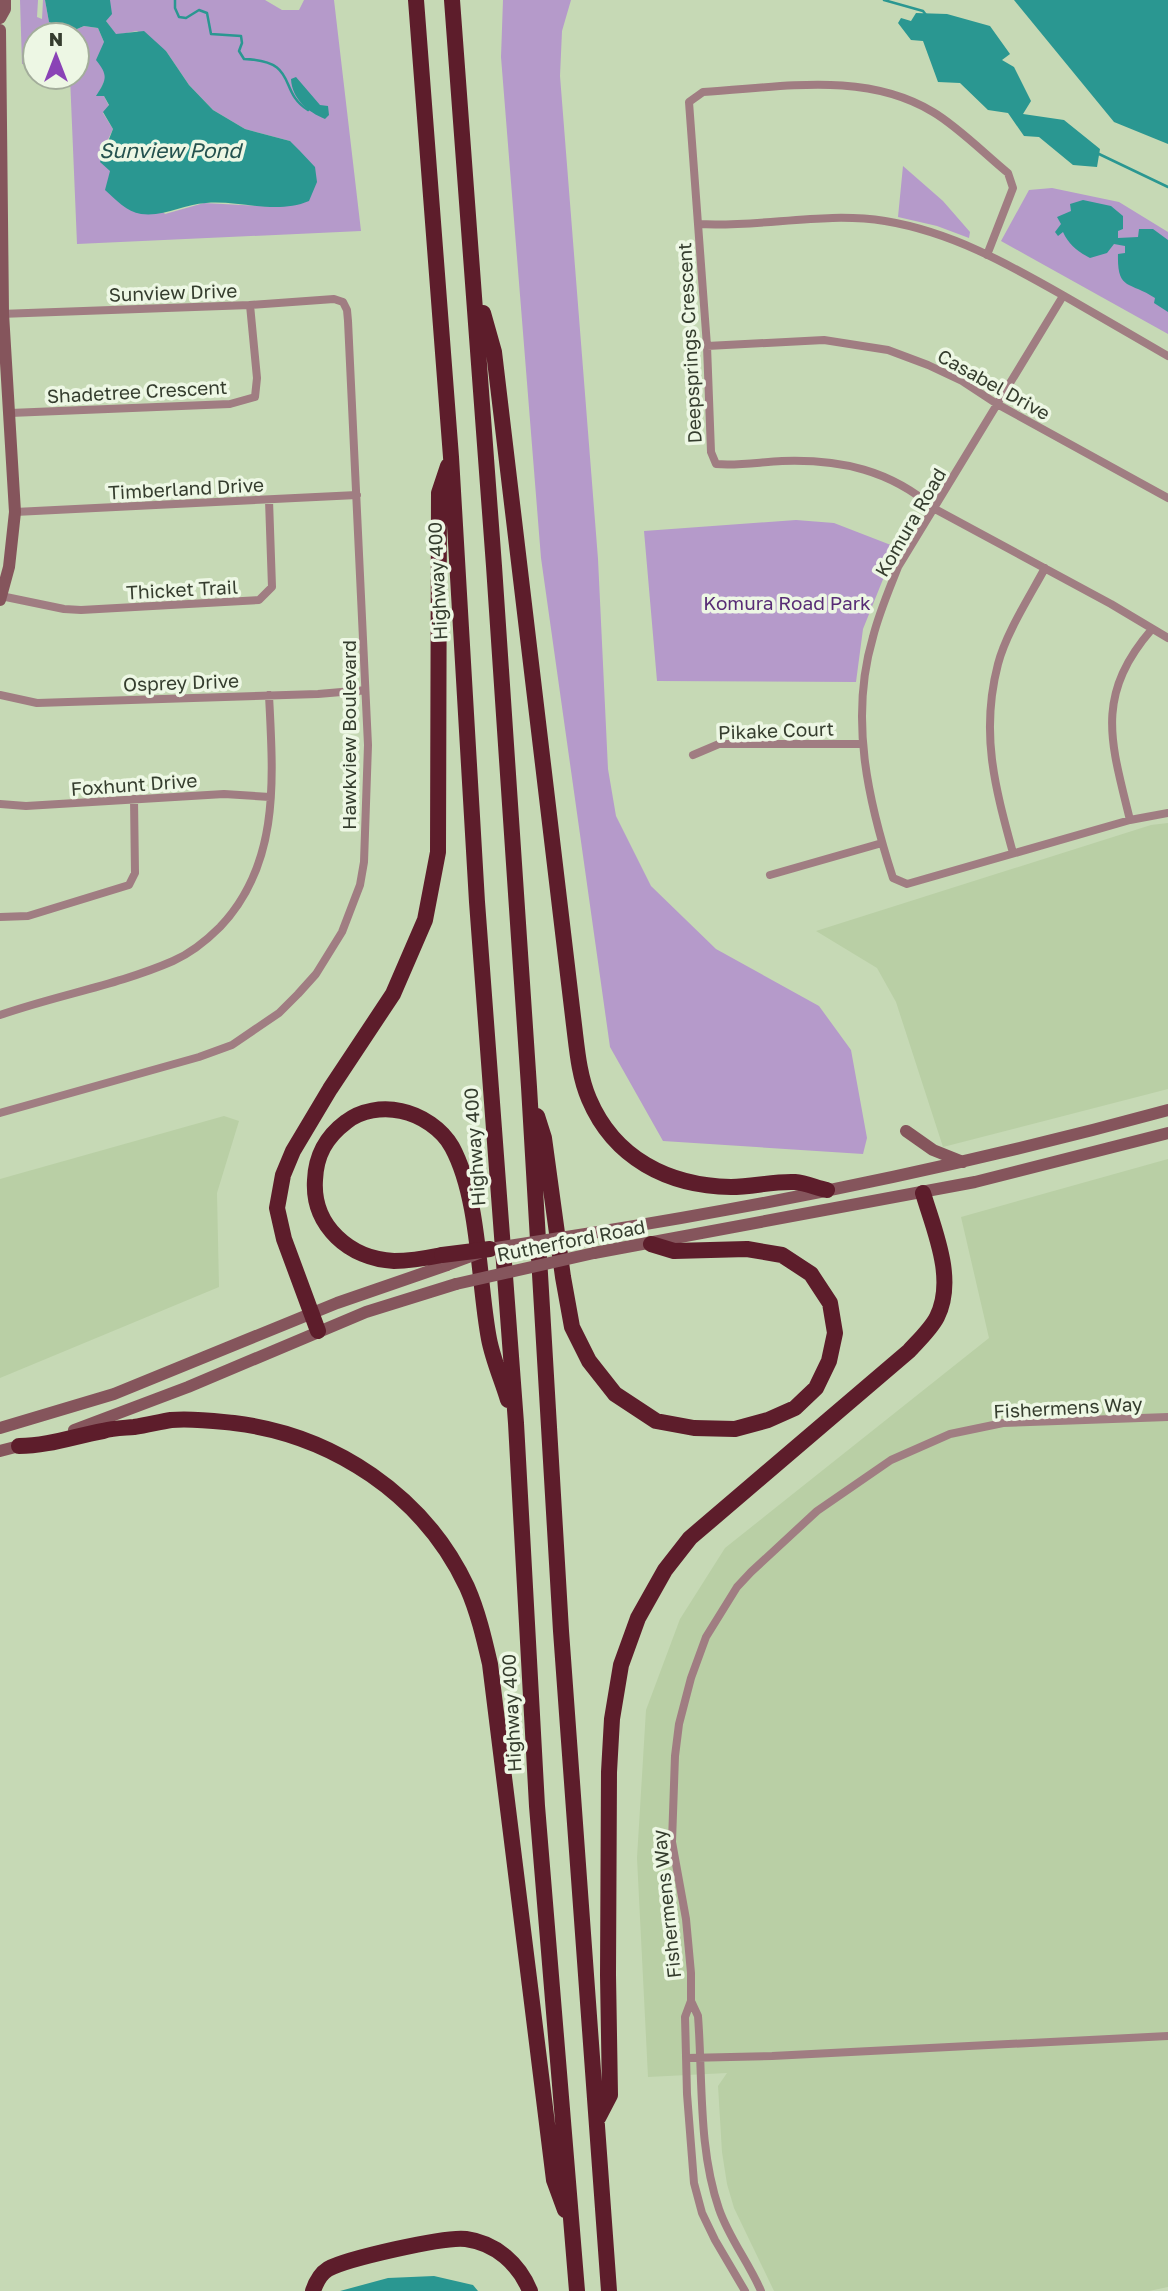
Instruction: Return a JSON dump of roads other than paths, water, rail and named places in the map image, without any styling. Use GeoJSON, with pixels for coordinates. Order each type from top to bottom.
{"type":"FeatureCollection","features":[{"type":"Feature","properties":{"kind":"highway","name":"Highway 400"},"geometry":{"type":"LineString","coordinates":[[416,0],[451,457],[477,902],[516,1423],[537,1806],[577,2291]]}},
{"type":"Feature","properties":{"kind":"highway"},"geometry":{"type":"LineString","coordinates":[[452,0],[529,1087],[561,1631],[609,2291]]}},
{"type":"Feature","properties":{"kind":"highway"},"geometry":{"type":"LineString","coordinates":[[474,285],[494,352],[567,973],[580,1069],[588,1097],[612,1137],[633,1157],[653,1170],[680,1180],[706,1185],[732,1187],[796,1182],[827,1190]]}},
{"type":"Feature","properties":{"kind":"highway"},"geometry":{"type":"LineString","coordinates":[[318,1331],[284,1239],[277,1208],[283,1175],[293,1151],[393,995],[425,920],[438,852],[439,493],[451,457]]}},
{"type":"Feature","properties":{"kind":"highway"},"geometry":{"type":"LineString","coordinates":[[529,1087],[544,1138],[572,1327],[589,1361],[615,1394],[656,1421],[694,1428],[735,1429],[768,1420],[795,1408],[816,1388],[829,1362],[835,1333],[830,1303],[811,1274],[782,1255],[747,1249],[674,1251],[651,1244]]}},
{"type":"Feature","properties":{"kind":"highway"},"geometry":{"type":"LineString","coordinates":[[490,1249],[444,1260],[395,1261],[369,1257],[340,1241],[320,1214],[314,1192],[319,1153],[332,1132],[350,1119],[369,1111],[393,1109],[412,1113],[430,1123],[451,1145],[468,1194],[489,1341],[516,1423]]}},
{"type":"Feature","properties":{"kind":"highway"},"geometry":{"type":"LineString","coordinates":[[597,2118],[610,2095],[609,1772],[612,1719],[621,1665],[629,1641],[638,1618],[665,1570],[690,1538],[909,1351],[936,1320],[942,1307],[945,1283],[941,1256],[923,1193]]}},
{"type":"Feature","properties":{"kind":"highway"},"geometry":{"type":"LineString","coordinates":[[19,1446],[35,1446],[107,1430],[172,1420],[207,1420],[263,1427],[303,1438],[337,1454],[373,1476],[408,1504],[434,1534],[467,1588],[479,1620],[490,1664],[554,2180],[573,2232]]}},
{"type":"Feature","properties":{"kind":"highway"},"geometry":{"type":"LineString","coordinates":[[313,2291],[319,2277],[335,2266],[426,2243],[465,2239],[483,2243],[511,2261],[525,2278],[530,2291]]}},
{"type":"Feature","properties":{"kind":"main road"},"geometry":{"type":"LineString","coordinates":[[0,18],[5,9],[5,0]]}},
{"type":"Feature","properties":{"kind":"main road"},"geometry":{"type":"LineString","coordinates":[[0,30],[2,314],[15,512],[12,546],[1,598]]}},
{"type":"Feature","properties":{"kind":"main road","name":"Rutherford Road"},"geometry":{"type":"LineString","coordinates":[[490,1249],[592,1233],[911,1173],[1168,1110]]}},
{"type":"Feature","properties":{"kind":"main road"},"geometry":{"type":"LineString","coordinates":[[906,1131],[933,1150],[963,1162]]}},
{"type":"Feature","properties":{"kind":"main road","name":"Rutherford Road"},"geometry":{"type":"LineString","coordinates":[[0,1451],[83,1428],[366,1312],[456,1284],[594,1253],[975,1182],[1168,1133]]}},
{"type":"Feature","properties":{"kind":"main road"},"geometry":{"type":"LineString","coordinates":[[911,1173],[923,1193]]}},
{"type":"Feature","properties":{"kind":"main road"},"geometry":{"type":"LineString","coordinates":[[0,1428],[114,1394],[444,1260]]}},
{"type":"Feature","properties":{"kind":"street"},"geometry":{"type":"LineString","coordinates":[[698,224],[689,102],[703,92],[843,84],[892,93],[934,112],[1008,173],[1013,188],[987,254]]}},
{"type":"Feature","properties":{"kind":"street","name":"Deepsprings Crescent"},"geometry":{"type":"LineString","coordinates":[[1168,356],[974,247],[931,232],[884,221],[840,218],[698,224],[711,452],[716,464],[811,460],[836,462],[875,472],[916,494],[935,509],[1168,638]]}},
{"type":"Feature","properties":{"kind":"street","name":"Komura Road"},"geometry":{"type":"LineString","coordinates":[[1063,296],[898,567],[880,612],[867,667],[862,744],[874,815],[893,878],[907,884],[1130,820],[1168,813]]}},
{"type":"Feature","properties":{"kind":"street","name":"Sunview Drive"},"geometry":{"type":"LineString","coordinates":[[2,314],[334,299],[343,302]]}},
{"type":"Feature","properties":{"kind":"street","name":"Hawkview Boulevard"},"geometry":{"type":"LineString","coordinates":[[2,1113],[200,1058],[232,1045],[279,1013],[316,974],[342,932],[360,885],[364,862],[368,745],[348,321],[343,302]]}},
{"type":"Feature","properties":{"kind":"street","name":"Shadetree Crescent"},"geometry":{"type":"LineString","coordinates":[[10,413],[230,404],[255,397],[257,378],[250,304]]}},
{"type":"Feature","properties":{"kind":"street","name":"Casabel Drive"},"geometry":{"type":"LineString","coordinates":[[707,346],[824,340],[888,350],[928,365],[962,382],[1168,498]]}},
{"type":"Feature","properties":{"kind":"street","name":"Timberland Drive"},"geometry":{"type":"LineString","coordinates":[[15,512],[357,495]]}},
{"type":"Feature","properties":{"kind":"street","name":"Thicket Trail"},"geometry":{"type":"LineString","coordinates":[[1,598],[64,609],[260,600],[272,587],[269,500]]}},
{"type":"Feature","properties":{"kind":"street"},"geometry":{"type":"LineString","coordinates":[[1013,853],[990,762],[992,697],[999,662],[1045,568]]}},
{"type":"Feature","properties":{"kind":"street"},"geometry":{"type":"LineString","coordinates":[[1130,820],[1111,733],[1112,704],[1133,651],[1152,629]]}},
{"type":"Feature","properties":{"kind":"street","name":"Osprey Drive"},"geometry":{"type":"LineString","coordinates":[[0,695],[37,703],[365,690]]}},
{"type":"Feature","properties":{"kind":"street"},"geometry":{"type":"LineString","coordinates":[[0,1015],[175,960],[207,941],[234,913],[257,869],[270,822],[269,695]]}},
{"type":"Feature","properties":{"kind":"street","name":"Pikake Court"},"geometry":{"type":"LineString","coordinates":[[693,755],[719,744],[862,744]]}},
{"type":"Feature","properties":{"kind":"street","name":"Foxhunt Drive"},"geometry":{"type":"LineString","coordinates":[[0,804],[26,806],[224,794],[270,797]]}},
{"type":"Feature","properties":{"kind":"street"},"geometry":{"type":"LineString","coordinates":[[0,917],[29,916],[130,885],[135,873],[134,799]]}},
{"type":"Feature","properties":{"kind":"street"},"geometry":{"type":"LineString","coordinates":[[770,875],[882,843]]}},
{"type":"Feature","properties":{"kind":"street"},"geometry":{"type":"LineString","coordinates":[[0,1102],[2,1113]]}},
{"type":"Feature","properties":{"kind":"street","name":"Fishermens Way"},"geometry":{"type":"LineString","coordinates":[[761,2291],[720,2213],[710,2177],[706,2153],[698,2017],[691,2001],[687,1929],[672,1842],[679,1724],[691,1678],[706,1637],[737,1587],[817,1511],[891,1460],[950,1434],[1003,1423],[1168,1417]]}},
{"type":"Feature","properties":{"kind":"street","name":"Fishermens Way"},"geometry":{"type":"LineString","coordinates":[[691,2001],[685,2017],[694,2183],[702,2213],[745,2291]]}},
{"type":"Feature","properties":{"kind":"street"},"geometry":{"type":"LineString","coordinates":[[686,2058],[786,2056],[1168,2036]]}},
{"type":"Feature","properties":{"kind":"water","name":"Sunview Pond"},"geometry":{"type":"Polygon","coordinates":[[[45,0],[110,0],[112,14],[106,21],[116,34],[144,31],[166,51],[189,85],[213,110],[245,129],[290,141],[299,150],[315,167],[317,182],[309,201],[284,207],[206,203],[150,214],[136,213],[121,205],[105,190],[110,171],[100,162],[113,129],[103,112],[109,105],[104,96],[96,96],[105,78],[96,60],[104,42],[98,28],[91,27],[91,21],[49,21],[45,0]]]}},
{"type":"Feature","properties":{"kind":"water"},"geometry":{"type":"Polygon","coordinates":[[[1014,0],[1168,0],[1168,144],[1114,122],[1014,0]]]}},
{"type":"Feature","properties":{"kind":"water"},"geometry":{"type":"Polygon","coordinates":[[[916,13],[947,14],[990,26],[1010,54],[1002,60],[1014,67],[1031,101],[1023,114],[1064,120],[1100,149],[1097,167],[1073,165],[1039,137],[1024,136],[1008,113],[988,110],[960,83],[938,82],[923,41],[911,40],[898,23],[901,18],[911,21],[916,13]]]}},
{"type":"Feature","properties":{"kind":"water"},"geometry":{"type":"Polygon","coordinates":[[[296,77],[320,105],[328,106],[329,115],[325,119],[307,109],[298,99],[291,79],[296,77]]]}},
{"type":"Feature","properties":{"kind":"water"},"geometry":{"type":"Polygon","coordinates":[[[1083,200],[1111,206],[1123,216],[1123,229],[1118,231],[1118,238],[1138,237],[1139,229],[1153,229],[1168,240],[1168,312],[1154,303],[1155,298],[1122,280],[1118,254],[1125,253],[1125,246],[1114,244],[1107,253],[1090,258],[1074,247],[1063,232],[1058,236],[1055,232],[1061,224],[1057,217],[1071,211],[1070,204],[1083,200]]]}},
{"type":"Feature","properties":{"kind":"water"},"geometry":{"type":"Polygon","coordinates":[[[434,2276],[473,2285],[478,2291],[340,2291],[388,2278],[434,2276]]]}},
{"type":"Feature","properties":{"kind":"waterway"},"geometry":{"type":"LineString","coordinates":[[175,0],[179,17],[186,18],[199,10],[207,13],[211,34],[241,36],[239,51],[244,59],[262,61],[281,71],[293,94],[308,110]]}},
{"type":"Feature","properties":{"kind":"waterway"},"geometry":{"type":"LineString","coordinates":[[884,0],[923,11],[926,15]]}},
{"type":"Feature","properties":{"kind":"waterway"},"geometry":{"type":"LineString","coordinates":[[1099,154],[1168,187]]}},
{"type":"Feature","properties":{"kind":"park label","name":"Komura Road Park"},"geometry":{"type":"Point","coordinates":[787,602]}}]}
